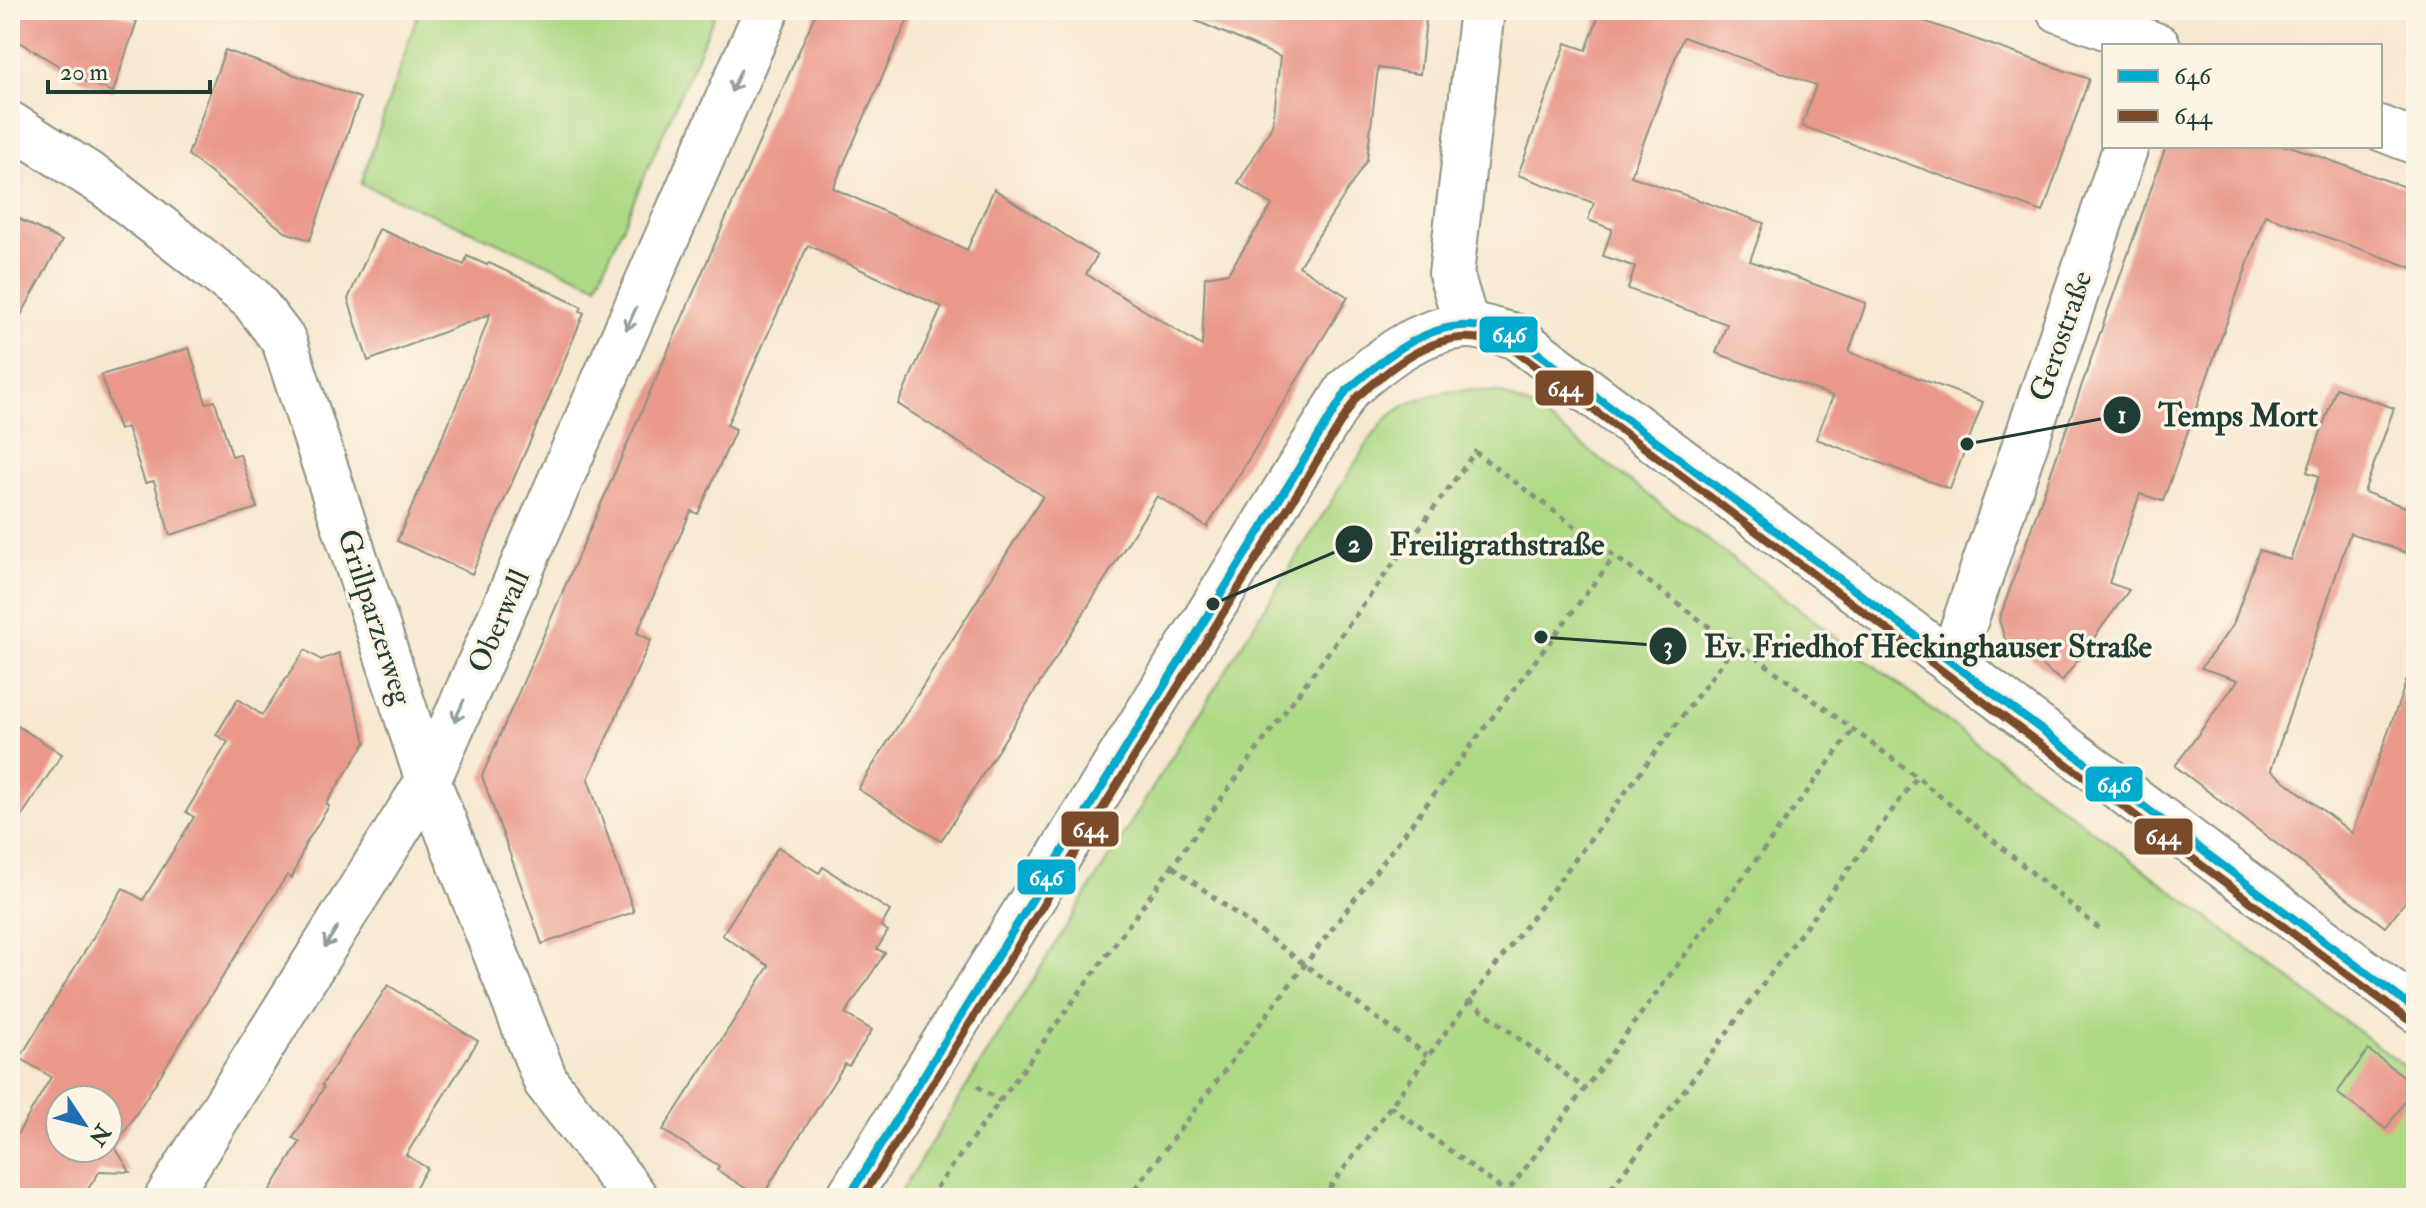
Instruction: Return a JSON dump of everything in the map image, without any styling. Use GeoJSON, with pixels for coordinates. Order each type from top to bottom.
{"type":"FeatureCollection","features":[{"type":"Feature","properties":{"kind":"street","name":"Oberwall"},"geometry":{"type":"LineString","coordinates":[[167,1198],[428,781],[767,10]]}},
{"type":"Feature","properties":{"kind":"street"},"geometry":{"type":"LineString","coordinates":[[1467,326],[1451,274],[1482,10]]}},
{"type":"Feature","properties":{"kind":"street"},"geometry":{"type":"LineString","coordinates":[[2059,10],[2152,44]]}},
{"type":"Feature","properties":{"kind":"street","name":"Grillparzerweg"},"geometry":{"type":"LineString","coordinates":[[10,124],[107,186],[252,299],[284,341],[428,781],[546,1082],[636,1198]]}},
{"type":"Feature","properties":{"kind":"street"},"geometry":{"type":"LineString","coordinates":[[2382,129],[2416,142]]}},
{"type":"Feature","properties":{"kind":"street","name":"Gerostraße"},"geometry":{"type":"LineString","coordinates":[[1951,663],[2125,148]]}},
{"type":"Feature","properties":{"kind":"street"},"geometry":{"type":"LineString","coordinates":[[848,1198],[1347,390],[1385,357],[1425,335],[1467,326],[1515,336],[2415,1008]]}},
{"type":"Feature","properties":{"kind":"path"},"geometry":{"type":"LineString","coordinates":[[929,1198],[1475,452],[1917,777],[2101,930]]}},
{"type":"Feature","properties":{"kind":"path"},"geometry":{"type":"LineString","coordinates":[[1128,1198],[1614,557]]}},
{"type":"Feature","properties":{"kind":"path"},"geometry":{"type":"LineString","coordinates":[[1322,1198],[1737,643]]}},
{"type":"Feature","properties":{"kind":"path"},"geometry":{"type":"LineString","coordinates":[[1390,1106],[1505,1195],[1854,729]]}},
{"type":"Feature","properties":{"kind":"path"},"geometry":{"type":"LineString","coordinates":[[1604,1198],[1917,777]]}},
{"type":"Feature","properties":{"kind":"path"},"geometry":{"type":"LineString","coordinates":[[1173,867],[1427,1055]]}},
{"type":"Feature","properties":{"kind":"path"},"geometry":{"type":"LineString","coordinates":[[1469,1000],[1585,1089]]}},
{"type":"Feature","properties":{"kind":"path"},"geometry":{"type":"LineString","coordinates":[[977,1086],[1000,1101]]}},
{"type":"Feature","properties":{"kind":"green space"},"geometry":{"type":"Polygon","coordinates":[[[419,10],[717,10],[597,285],[361,184],[419,10]]]}},
{"type":"Feature","properties":{"kind":"green space"},"geometry":{"type":"Polygon","coordinates":[[[1470,390],[1500,393],[1533,408],[2416,1075],[2416,1198],[897,1198],[1367,444],[1384,422],[1405,406],[1437,394],[1470,390]]]}},
{"type":"Feature","properties":{"kind":"building"},"geometry":{"type":"Polygon","coordinates":[[[10,10],[104,10],[137,21],[113,92],[82,80],[10,36],[10,10]]]}},
{"type":"Feature","properties":{"kind":"building"},"geometry":{"type":"Polygon","coordinates":[[[817,10],[912,10],[833,188],[967,250],[994,189],[1097,256],[1086,274],[1202,346],[1205,277],[1228,273],[1272,205],[1238,183],[1273,125],[1280,57],[1171,10],[1427,10],[1420,74],[1378,68],[1367,160],[1299,266],[1348,297],[1207,527],[1157,496],[941,841],[858,789],[1043,496],[898,404],[942,307],[808,245],[727,425],[736,429],[698,514],[691,511],[637,633],[651,640],[588,779],[634,912],[542,944],[482,776],[817,10]]]}},
{"type":"Feature","properties":{"kind":"building"},"geometry":{"type":"Polygon","coordinates":[[[1601,10],[1892,10],[2089,79],[2043,212],[1802,126],[1816,85],[1683,37],[1631,176],[1764,223],[1750,261],[1866,303],[1849,352],[1983,402],[1950,489],[1816,439],[1833,396],[1716,353],[1727,324],[1628,289],[1635,267],[1603,256],[1612,229],[1588,220],[1594,203],[1518,175],[1566,43],[1586,50],[1601,10]]]}},
{"type":"Feature","properties":{"kind":"building"},"geometry":{"type":"Polygon","coordinates":[[[225,50],[360,98],[310,240],[285,232],[188,155],[225,50]]]}},
{"type":"Feature","properties":{"kind":"building"},"geometry":{"type":"Polygon","coordinates":[[[2165,148],[2296,148],[2416,191],[2416,269],[2265,215],[2163,501],[2140,494],[2109,583],[2129,590],[2062,681],[2005,639],[1999,620],[2165,148]]]}},
{"type":"Feature","properties":{"kind":"building"},"geometry":{"type":"Polygon","coordinates":[[[10,214],[62,241],[10,335],[10,214]]]}},
{"type":"Feature","properties":{"kind":"building"},"geometry":{"type":"Polygon","coordinates":[[[379,229],[464,265],[467,256],[487,265],[489,263],[582,307],[580,311],[584,313],[472,574],[397,541],[456,406],[490,314],[368,361],[348,299],[379,229]]]}},
{"type":"Feature","properties":{"kind":"building"},"geometry":{"type":"Polygon","coordinates":[[[189,348],[206,403],[215,401],[232,456],[240,454],[257,508],[170,535],[154,481],[145,483],[127,427],[119,430],[101,375],[189,348]]]}},
{"type":"Feature","properties":{"kind":"building"},"geometry":{"type":"Polygon","coordinates":[[[2336,388],[2394,408],[2364,492],[2416,511],[2416,556],[2350,533],[2271,770],[2352,833],[2410,671],[2416,672],[2416,888],[2385,927],[2175,766],[2238,680],[2201,668],[2233,625],[2259,550],[2290,560],[2319,476],[2307,472],[2336,388]]]}},
{"type":"Feature","properties":{"kind":"building"},"geometry":{"type":"Polygon","coordinates":[[[305,650],[321,660],[339,653],[366,742],[326,804],[329,806],[305,845],[292,878],[287,875],[124,1133],[124,1084],[47,1084],[51,1077],[20,1058],[123,888],[143,900],[194,817],[186,812],[228,742],[216,735],[238,699],[262,715],[305,650]]]}},
{"type":"Feature","properties":{"kind":"building"},"geometry":{"type":"Polygon","coordinates":[[[10,721],[62,754],[10,834],[10,721]]]}},
{"type":"Feature","properties":{"kind":"building"},"geometry":{"type":"Polygon","coordinates":[[[778,847],[819,873],[823,867],[890,911],[881,926],[888,931],[877,949],[885,953],[845,1014],[872,1030],[849,1066],[845,1064],[761,1198],[663,1130],[769,966],[722,935],[778,847]]]}},
{"type":"Feature","properties":{"kind":"building"},"geometry":{"type":"Polygon","coordinates":[[[388,985],[478,1041],[406,1155],[427,1168],[409,1198],[265,1198],[300,1142],[293,1138],[324,1087],[322,1085],[388,985]]]}},
{"type":"Feature","properties":{"kind":"building"},"geometry":{"type":"Polygon","coordinates":[[[2368,1050],[2416,1085],[2386,1129],[2337,1093],[2368,1050]]]}},
{"type":"Feature","properties":{"kind":"building"},"geometry":{"type":"Polygon","coordinates":[[[44,1089],[44,1164],[124,1162],[130,1172],[100,1171],[82,1198],[10,1198],[10,1147],[44,1089]]]}},
{"type":"Feature","properties":{"kind":"transit line","name":"646"},"geometry":{"type":"LineString","coordinates":[[848,1198],[1347,390],[1404,346],[1420,337],[1454,327],[1472,326],[1515,336],[2416,1010]]}},
{"type":"Feature","properties":{"kind":"transit line","name":"644"},"geometry":{"type":"LineString","coordinates":[[862,1198],[1356,398],[1409,356],[1456,338],[1478,339],[1510,347],[2407,1019],[2416,1021]]}},
{"type":"Feature","properties":{"kind":"place","name":"Temps Mort"},"geometry":{"type":"Point","coordinates":[1967,444]}},
{"type":"Feature","properties":{"kind":"place","name":"Freiligrathstraße"},"geometry":{"type":"Point","coordinates":[1213,604]}},
{"type":"Feature","properties":{"kind":"place","name":"Ev. Friedhof Heckinghauser Straße"},"geometry":{"type":"Point","coordinates":[1541,637]}}]}
